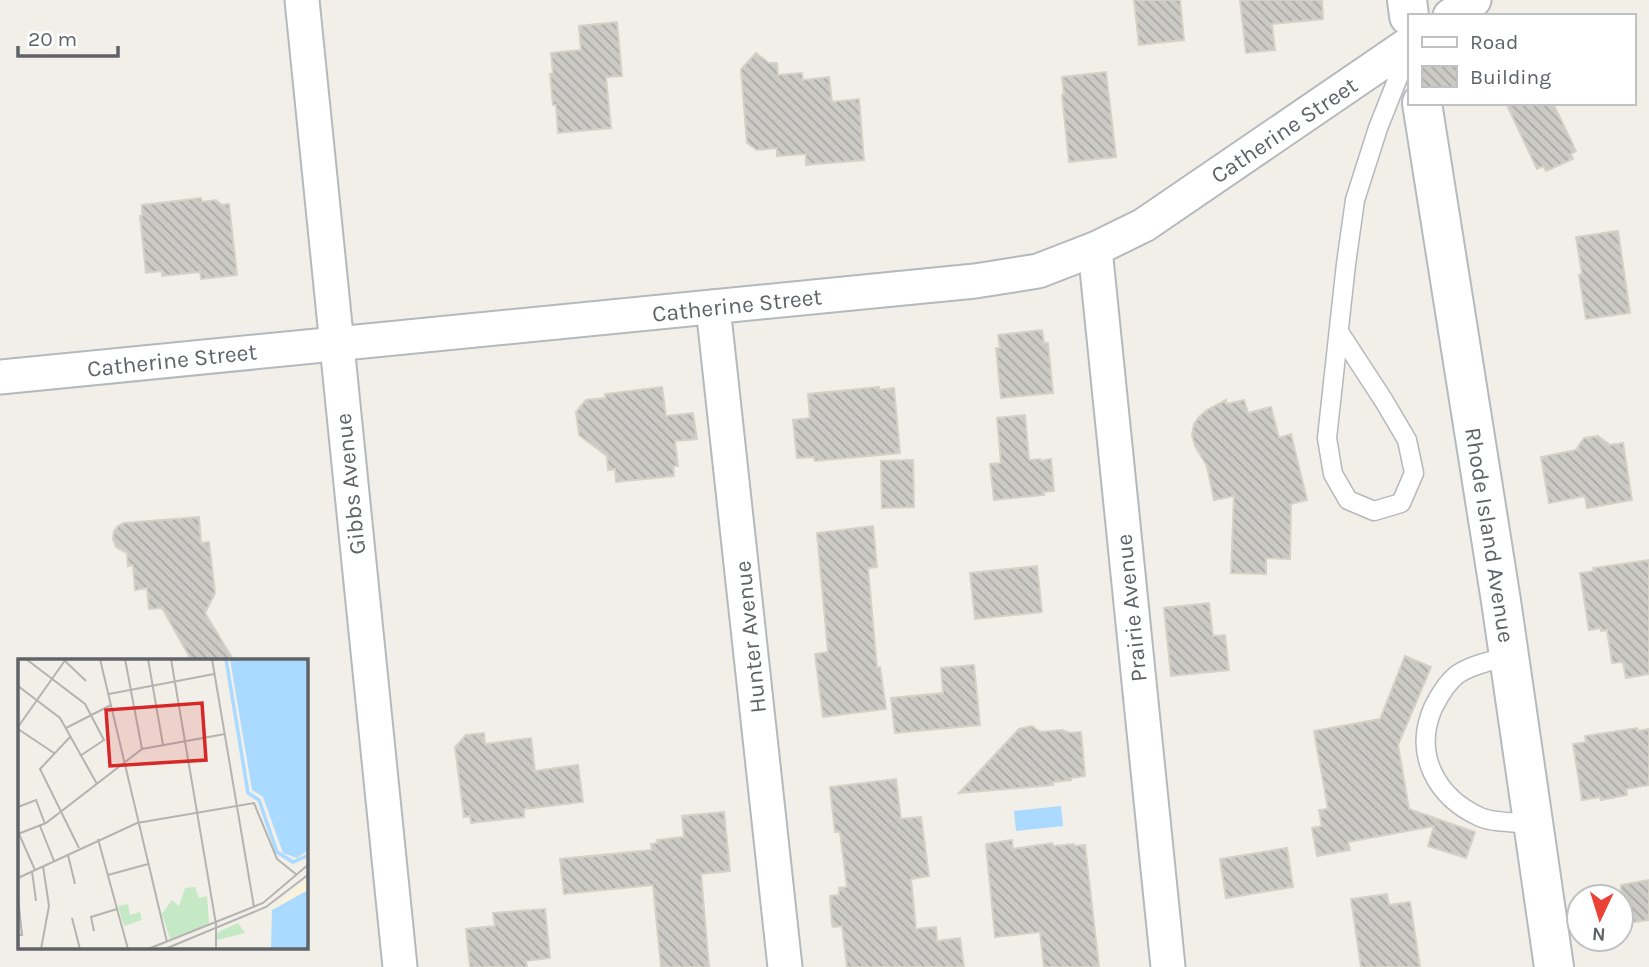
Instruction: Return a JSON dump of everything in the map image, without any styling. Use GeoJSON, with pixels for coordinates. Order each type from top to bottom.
{"type":"FeatureCollection","features":[{"type":"Feature","properties":{"kind":"street","name":"Gibbs Avenue"},"geometry":{"type":"LineString","coordinates":[[302,0],[400,967]]}},
{"type":"Feature","properties":{"kind":"street"},"geometry":{"type":"LineString","coordinates":[[1453,14],[1474,0]]}},
{"type":"Feature","properties":{"kind":"street","name":"Catherine Street"},"geometry":{"type":"LineString","coordinates":[[0,377],[975,281],[1038,271],[1095,249],[1144,225],[1408,45]]}},
{"type":"Feature","properties":{"kind":"street","name":"Rhode Island Avenue"},"geometry":{"type":"LineString","coordinates":[[1422,105],[1509,656],[1554,967]]}},
{"type":"Feature","properties":{"kind":"street","name":"Prairie Avenue"},"geometry":{"type":"LineString","coordinates":[[1095,249],[1168,967]]}},
{"type":"Feature","properties":{"kind":"street","name":"Hunter Avenue"},"geometry":{"type":"LineString","coordinates":[[713,307],[785,967]]}},
{"type":"Feature","properties":{"kind":"lane"},"geometry":{"type":"LineString","coordinates":[[1339,332],[1407,440],[1415,473],[1401,503],[1374,512],[1348,500],[1333,474],[1327,438],[1346,264],[1356,200],[1378,128],[1408,53]]}},
{"type":"Feature","properties":{"kind":"lane"},"geometry":{"type":"LineString","coordinates":[[1509,656],[1478,664],[1457,674],[1439,695],[1427,722],[1426,755],[1436,781],[1457,804],[1483,818],[1533,824]]}},
{"type":"Feature","properties":{"kind":"water"},"geometry":{"type":"Polygon","coordinates":[[[1061,806],[1063,826],[1016,831],[1014,811],[1061,806]]]}},
{"type":"Feature","properties":{"kind":"building"},"geometry":{"type":"Polygon","coordinates":[[[1134,0],[1180,0],[1184,40],[1139,45],[1134,0]]]}},
{"type":"Feature","properties":{"kind":"building"},"geometry":{"type":"Polygon","coordinates":[[[1240,0],[1322,0],[1323,19],[1272,24],[1275,50],[1246,53],[1240,0]]]}},
{"type":"Feature","properties":{"kind":"building"},"geometry":{"type":"Polygon","coordinates":[[[617,22],[622,76],[606,77],[611,128],[558,133],[550,74],[553,73],[551,53],[581,50],[579,26],[617,22]]]}},
{"type":"Feature","properties":{"kind":"building"},"geometry":{"type":"Polygon","coordinates":[[[756,53],[769,63],[777,63],[778,75],[802,73],[803,80],[829,77],[832,102],[859,99],[864,160],[806,165],[806,154],[777,156],[777,148],[757,150],[747,143],[741,69],[756,53]]]}},
{"type":"Feature","properties":{"kind":"building"},"geometry":{"type":"Polygon","coordinates":[[[1106,72],[1116,157],[1069,162],[1062,77],[1106,72]]]}},
{"type":"Feature","properties":{"kind":"building"},"geometry":{"type":"Polygon","coordinates":[[[1507,105],[1554,105],[1576,151],[1571,154],[1573,159],[1546,171],[1543,166],[1537,169],[1507,105]]]}},
{"type":"Feature","properties":{"kind":"building"},"geometry":{"type":"Polygon","coordinates":[[[201,198],[202,202],[216,200],[222,205],[229,204],[237,275],[201,279],[200,272],[162,276],[162,271],[146,273],[140,216],[142,205],[201,198]]]}},
{"type":"Feature","properties":{"kind":"building"},"geometry":{"type":"Polygon","coordinates":[[[1618,231],[1630,313],[1586,319],[1576,237],[1618,231]]]}},
{"type":"Feature","properties":{"kind":"building"},"geometry":{"type":"Polygon","coordinates":[[[1042,330],[1044,343],[1048,343],[1053,393],[1001,398],[996,348],[1000,348],[998,335],[1042,330]]]}},
{"type":"Feature","properties":{"kind":"building"},"geometry":{"type":"Polygon","coordinates":[[[662,387],[666,416],[693,413],[697,439],[675,441],[678,466],[673,466],[674,476],[616,482],[615,469],[608,470],[607,456],[579,435],[576,412],[586,400],[606,398],[605,394],[662,387]]]}},
{"type":"Feature","properties":{"kind":"building"},"geometry":{"type":"Polygon","coordinates":[[[879,387],[879,390],[894,388],[900,453],[815,461],[814,457],[797,458],[793,420],[810,418],[808,394],[879,387]]]}},
{"type":"Feature","properties":{"kind":"building"},"geometry":{"type":"Polygon","coordinates":[[[1226,400],[1226,404],[1244,400],[1248,413],[1271,407],[1279,438],[1291,434],[1307,500],[1291,504],[1290,559],[1266,558],[1266,574],[1231,573],[1234,496],[1214,500],[1207,466],[1192,435],[1194,424],[1199,417],[1226,400]]]}},
{"type":"Feature","properties":{"kind":"building"},"geometry":{"type":"Polygon","coordinates":[[[1025,415],[1029,460],[1051,459],[1054,491],[1043,492],[1044,495],[994,500],[990,464],[1001,463],[997,418],[1025,415]]]}},
{"type":"Feature","properties":{"kind":"building"},"geometry":{"type":"Polygon","coordinates":[[[1598,436],[1610,445],[1623,443],[1632,500],[1587,508],[1585,496],[1549,503],[1541,457],[1576,450],[1584,438],[1598,436]]]}},
{"type":"Feature","properties":{"kind":"building"},"geometry":{"type":"Polygon","coordinates":[[[913,460],[914,507],[882,508],[881,461],[913,460]]]}},
{"type":"Feature","properties":{"kind":"building"},"geometry":{"type":"Polygon","coordinates":[[[199,517],[201,543],[209,542],[215,593],[205,613],[233,659],[191,659],[162,608],[149,609],[147,588],[135,590],[133,565],[128,566],[127,553],[116,547],[113,539],[114,531],[124,523],[199,517]]]}},
{"type":"Feature","properties":{"kind":"building"},"geometry":{"type":"Polygon","coordinates":[[[873,526],[877,567],[868,568],[877,668],[880,667],[886,709],[823,717],[815,654],[828,652],[817,533],[873,526]]]}},
{"type":"Feature","properties":{"kind":"building"},"geometry":{"type":"Polygon","coordinates":[[[1649,560],[1649,674],[1626,678],[1623,662],[1612,663],[1607,630],[1589,630],[1580,573],[1594,571],[1593,568],[1649,560]]]}},
{"type":"Feature","properties":{"kind":"building"},"geometry":{"type":"Polygon","coordinates":[[[1037,566],[1042,612],[975,619],[970,573],[1037,566]]]}},
{"type":"Feature","properties":{"kind":"building"},"geometry":{"type":"Polygon","coordinates":[[[1209,603],[1213,636],[1225,635],[1229,670],[1171,676],[1164,608],[1209,603]]]}},
{"type":"Feature","properties":{"kind":"building"},"geometry":{"type":"Polygon","coordinates":[[[1405,656],[1431,667],[1398,745],[1409,809],[1475,832],[1466,858],[1428,846],[1434,826],[1348,842],[1350,850],[1317,856],[1312,828],[1322,826],[1319,810],[1328,809],[1314,731],[1380,719],[1405,656]]]}},
{"type":"Feature","properties":{"kind":"building"},"geometry":{"type":"Polygon","coordinates":[[[974,665],[980,725],[895,733],[891,698],[943,693],[941,668],[974,665]]]}},
{"type":"Feature","properties":{"kind":"building"},"geometry":{"type":"Polygon","coordinates":[[[1032,726],[1040,732],[1081,732],[1085,776],[1053,782],[1053,785],[959,793],[1019,729],[1032,726]]]}},
{"type":"Feature","properties":{"kind":"building"},"geometry":{"type":"Polygon","coordinates":[[[1637,728],[1638,731],[1649,729],[1649,785],[1626,789],[1627,795],[1582,800],[1573,744],[1586,742],[1585,736],[1637,728]]]}},
{"type":"Feature","properties":{"kind":"building"},"geometry":{"type":"Polygon","coordinates":[[[484,733],[485,744],[531,738],[535,771],[578,765],[583,802],[524,809],[524,817],[471,823],[470,816],[464,817],[455,747],[466,735],[484,733]]]}},
{"type":"Feature","properties":{"kind":"building"},"geometry":{"type":"Polygon","coordinates":[[[896,779],[901,819],[921,817],[929,876],[911,879],[916,929],[936,927],[937,941],[960,938],[964,967],[847,967],[842,926],[833,927],[832,924],[830,896],[839,895],[839,888],[847,887],[840,832],[835,832],[830,787],[896,779]]]}},
{"type":"Feature","properties":{"kind":"building"},"geometry":{"type":"Polygon","coordinates":[[[724,812],[730,871],[701,874],[709,967],[661,967],[653,885],[564,894],[560,859],[652,850],[651,844],[658,843],[657,840],[684,837],[682,816],[724,812]]]}},
{"type":"Feature","properties":{"kind":"building"},"geometry":{"type":"Polygon","coordinates":[[[1012,840],[1013,849],[1052,843],[1053,846],[1085,845],[1099,967],[1044,967],[1040,932],[995,937],[986,844],[1012,840]]]}},
{"type":"Feature","properties":{"kind":"building"},"geometry":{"type":"Polygon","coordinates":[[[1287,848],[1293,887],[1226,898],[1220,859],[1287,848]]]}},
{"type":"Feature","properties":{"kind":"building"},"geometry":{"type":"Polygon","coordinates":[[[1649,880],[1649,920],[1635,922],[1635,883],[1632,883],[1649,880]]]}},
{"type":"Feature","properties":{"kind":"building"},"geometry":{"type":"Polygon","coordinates":[[[1387,894],[1389,905],[1410,902],[1420,967],[1361,967],[1351,899],[1387,894]]]}},
{"type":"Feature","properties":{"kind":"building"},"geometry":{"type":"Polygon","coordinates":[[[545,909],[550,958],[526,961],[527,967],[470,967],[466,929],[495,926],[493,913],[545,909]]]}}]}
